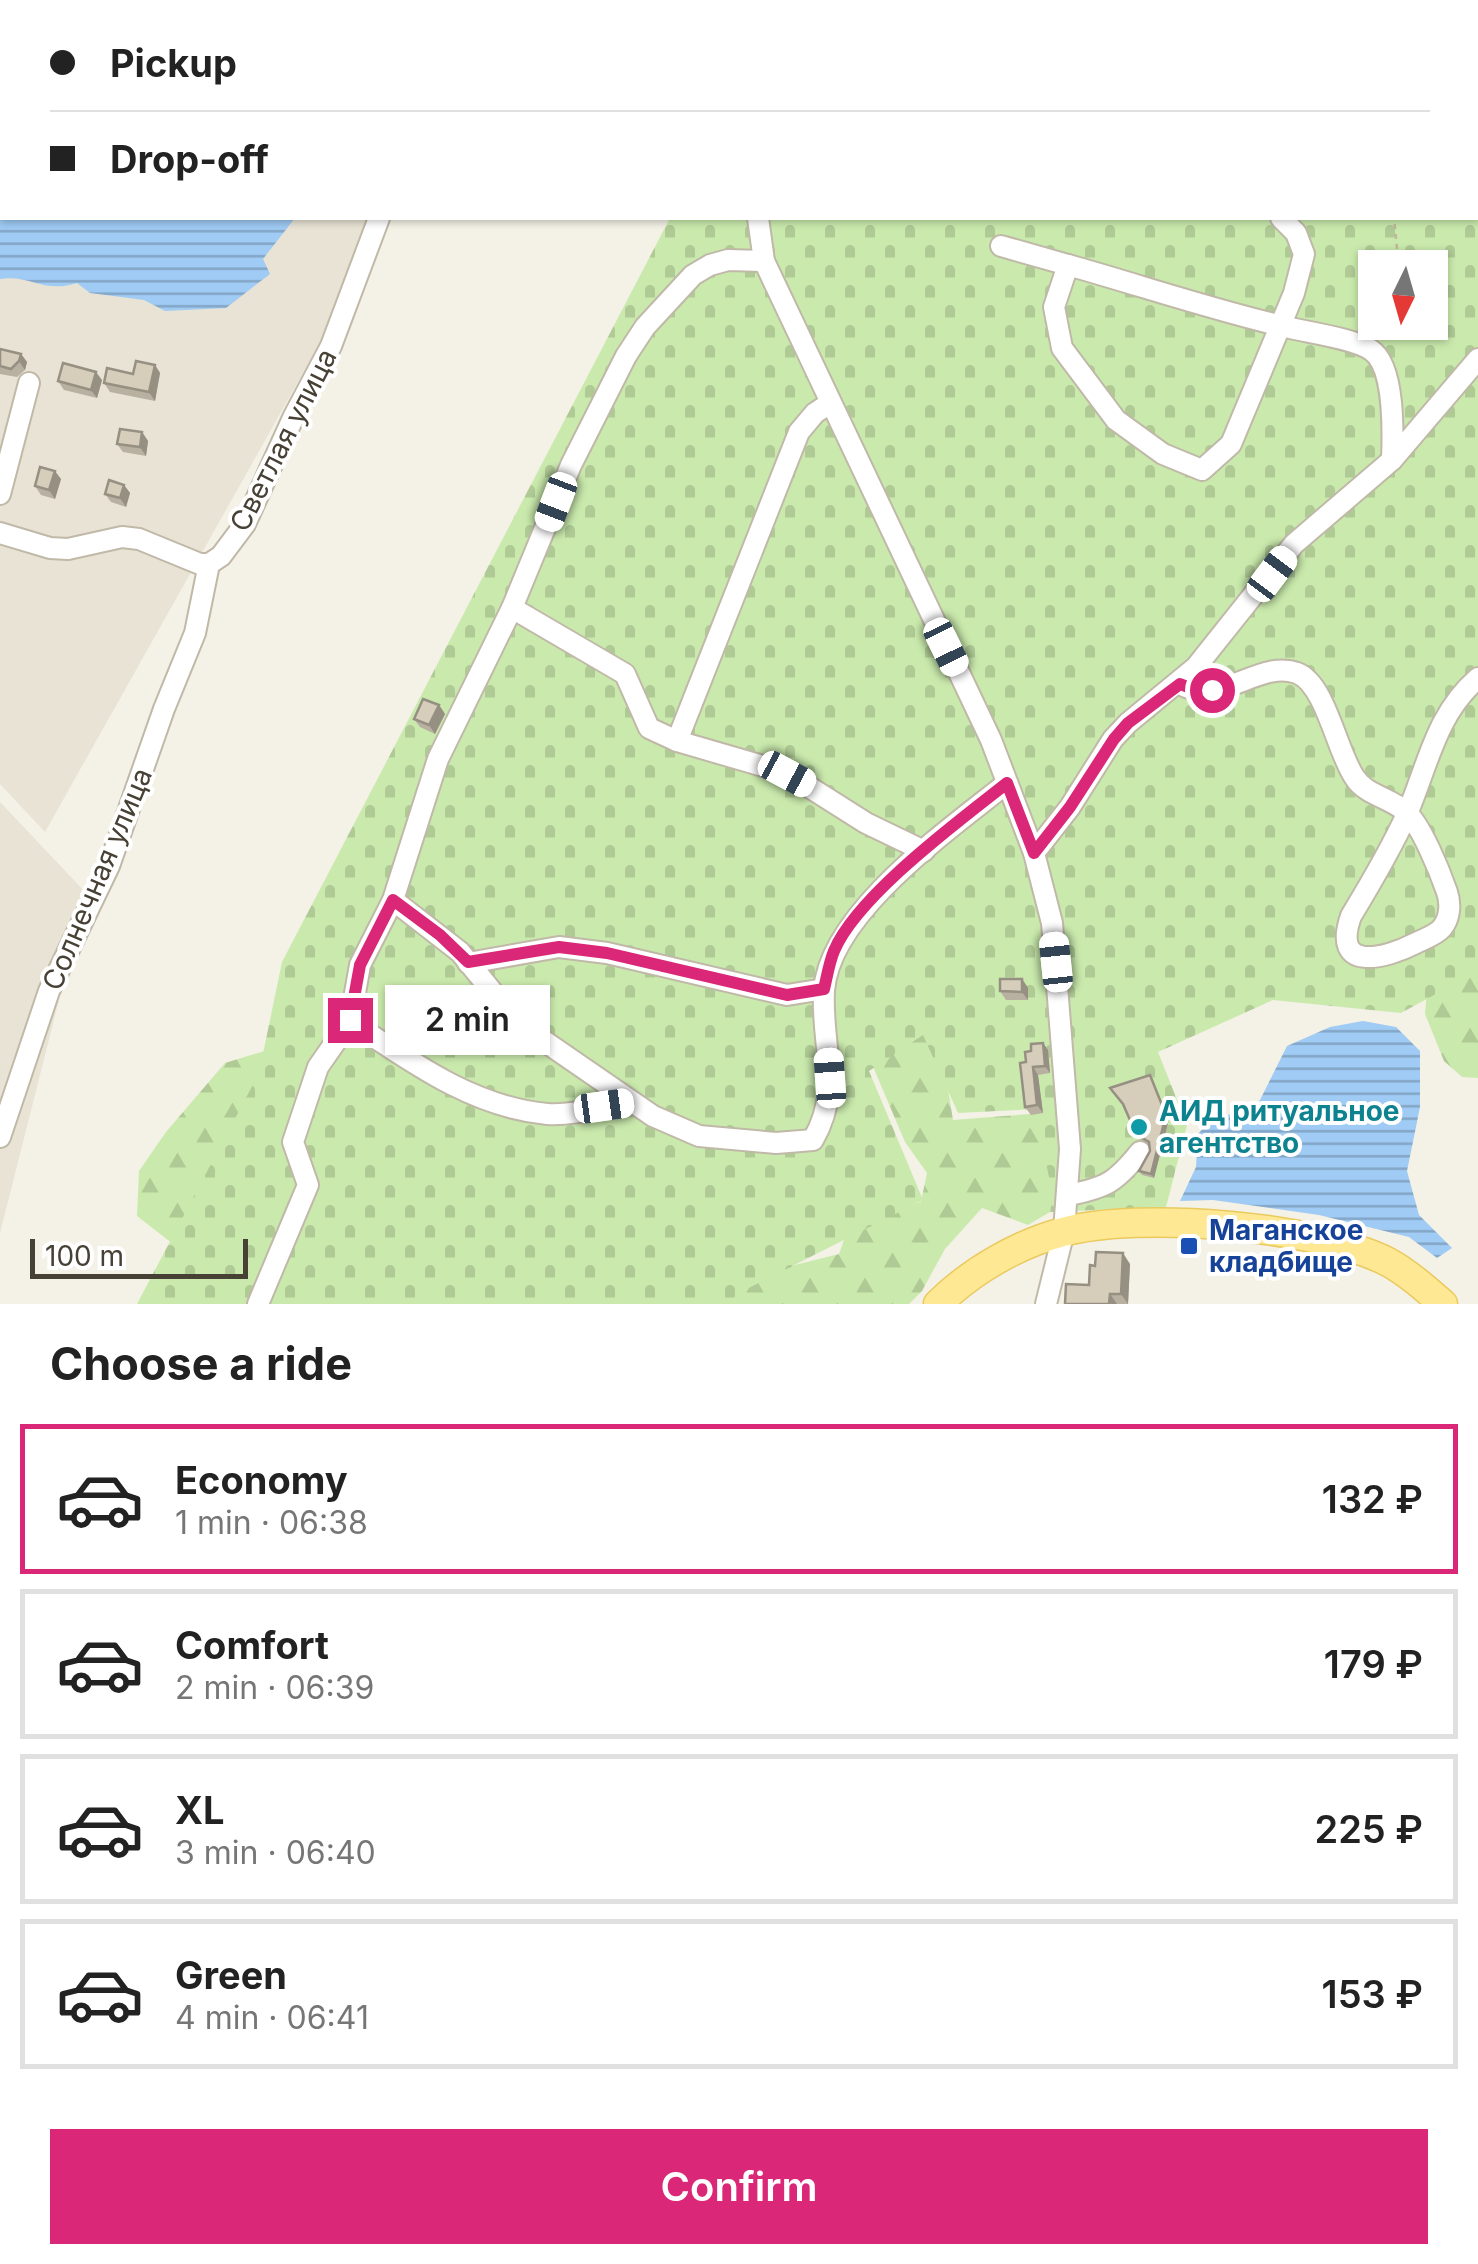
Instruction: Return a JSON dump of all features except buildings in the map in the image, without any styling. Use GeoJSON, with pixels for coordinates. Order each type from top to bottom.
{"type":"FeatureCollection","features":[{"type":"Feature","properties":{"kind":"main road"},"geometry":{"type":"LineString","coordinates":[[938,1304],[980,1270],[1028,1244],[1064,1231],[1115,1222],[1150,1221],[1315,1239],[1353,1248],[1388,1262],[1443,1304]]}},
{"type":"Feature","properties":{"kind":"street","name":"Светлая улица"},"geometry":{"type":"LineString","coordinates":[[209,564],[245,524],[258,498],[276,453],[331,346],[378,220]]}},
{"type":"Feature","properties":{"kind":"street"},"geometry":{"type":"LineString","coordinates":[[758,220],[764,260],[990,740],[1034,853],[1052,922],[1067,1081],[1068,1196],[1064,1231],[1046,1304]]}},
{"type":"Feature","properties":{"kind":"street"},"geometry":{"type":"LineString","coordinates":[[1068,265],[1054,307],[1062,348],[1116,420],[1164,454],[1202,470],[1232,444],[1294,292],[1304,254],[1296,233],[1284,220]]}},
{"type":"Feature","properties":{"kind":"street"},"geometry":{"type":"LineString","coordinates":[[1002,246],[1371,350],[1382,364],[1394,419],[1392,460]]}},
{"type":"Feature","properties":{"kind":"street"},"geometry":{"type":"LineString","coordinates":[[258,1304],[308,1185],[293,1142],[318,1067],[350,1020],[360,965],[393,900],[451,730],[512,608],[571,465],[626,356],[645,327],[693,275],[710,264],[728,260],[764,260]]}},
{"type":"Feature","properties":{"kind":"street"},"geometry":{"type":"LineString","coordinates":[[1034,853],[1128,723],[1180,684],[1224,636],[1294,544],[1392,460],[1478,360]]}},
{"type":"Feature","properties":{"kind":"street"},"geometry":{"type":"LineString","coordinates":[[0,494],[29,383]]}},
{"type":"Feature","properties":{"kind":"street"},"geometry":{"type":"LineString","coordinates":[[678,742],[799,432],[815,413],[830,404]]}},
{"type":"Feature","properties":{"kind":"street"},"geometry":{"type":"LineString","coordinates":[[0,534],[68,549],[122,537],[139,539],[200,564],[209,564]]}},
{"type":"Feature","properties":{"kind":"street","name":"Солнечная улица"},"geometry":{"type":"LineString","coordinates":[[0,1136],[49,991],[108,866],[164,709],[196,633],[209,564]]}},
{"type":"Feature","properties":{"kind":"street"},"geometry":{"type":"LineString","coordinates":[[512,608],[626,674],[649,728],[678,742],[787,774],[866,823],[924,851]]}},
{"type":"Feature","properties":{"kind":"street"},"geometry":{"type":"LineString","coordinates":[[1180,684],[1201,692],[1268,674],[1299,674],[1316,693],[1354,777],[1364,790],[1407,812],[1448,894],[1450,912],[1440,931],[1394,954],[1376,958],[1357,956],[1349,949],[1344,934],[1407,812],[1442,720],[1461,692],[1478,678]]}},
{"type":"Feature","properties":{"kind":"street"},"geometry":{"type":"LineString","coordinates":[[393,900],[468,962],[518,1023],[653,1116],[699,1136],[776,1143],[812,1140],[826,1117],[830,1078],[824,989],[835,950],[860,912],[924,851],[1007,783]]}},
{"type":"Feature","properties":{"kind":"street"},"geometry":{"type":"LineString","coordinates":[[468,962],[559,947],[607,953],[787,995],[824,989]]}},
{"type":"Feature","properties":{"kind":"street"},"geometry":{"type":"LineString","coordinates":[[350,1020],[430,1074],[483,1099],[549,1114],[632,1102]]}},
{"type":"Feature","properties":{"kind":"street"},"geometry":{"type":"LineString","coordinates":[[1068,1196],[1101,1189],[1120,1176],[1140,1152]]}},
{"type":"Feature","properties":{"kind":"path"},"geometry":{"type":"LineString","coordinates":[[1394,220],[1397,250]]}},
{"type":"Feature","properties":{"kind":"shaded area"},"geometry":{"type":"Polygon","coordinates":[[[0,220],[389,220],[45,832],[0,784],[0,220]]]}},
{"type":"Feature","properties":{"kind":"shaded area"},"geometry":{"type":"Polygon","coordinates":[[[0,802],[86,893],[0,1233],[0,802]]]}},
{"type":"Feature","properties":{"kind":"green space"},"geometry":{"type":"Polygon","coordinates":[[[669,220],[1478,220],[1478,971],[1401,1013],[1273,1000],[1158,1052],[1187,1125],[1166,1207],[1050,1212],[1053,1197],[1035,1109],[958,1113],[923,1035],[869,1071],[923,1200],[735,1295],[733,1304],[137,1304],[259,1073],[282,962],[669,220]]]}},
{"type":"Feature","properties":{"kind":"green space"},"geometry":{"type":"Polygon","coordinates":[[[1478,950],[1478,1078],[1462,1077],[1444,1061],[1425,1014],[1427,989],[1478,950]]]}},
{"type":"Feature","properties":{"kind":"green space"},"geometry":{"type":"Polygon","coordinates":[[[865,1012],[939,1033],[953,1120],[1043,1113],[1058,1190],[1050,1212],[1028,1225],[982,1208],[945,1249],[922,1291],[909,1304],[171,1304],[186,1254],[137,1216],[139,1171],[166,1132],[225,1063],[294,1042],[719,1284],[839,1254],[850,1222],[921,1202],[927,1173],[905,1142],[863,1043],[865,1012]]]}},
{"type":"Feature","properties":{"kind":"water"},"geometry":{"type":"Polygon","coordinates":[[[0,220],[293,220],[263,259],[270,274],[226,308],[165,311],[144,300],[90,293],[77,283],[55,286],[0,279],[0,220]]]}},
{"type":"Feature","properties":{"kind":"water"},"geometry":{"type":"Polygon","coordinates":[[[1363,1021],[1396,1027],[1420,1051],[1420,1107],[1407,1171],[1419,1215],[1452,1248],[1437,1258],[1409,1237],[1319,1215],[1213,1200],[1180,1201],[1196,1167],[1198,1134],[1216,1114],[1252,1116],[1287,1046],[1330,1027],[1363,1021]]]}},
{"type":"Feature","properties":{"kind":"place","name":"АИД ритуальное агентство"},"geometry":{"type":"Point","coordinates":[1139,1127]}},
{"type":"Feature","properties":{"kind":"place","name":"Маганское кладбище"},"geometry":{"type":"Point","coordinates":[1189,1246]}},
{"type":"Feature","properties":{"kind":"route"},"geometry":{"type":"LineString","coordinates":[[350,1020],[360,965],[393,900],[420,918],[468,962],[559,947],[607,953],[787,995],[824,989],[835,950],[860,912],[924,851],[1007,783],[1034,853],[1128,723],[1180,684],[1190,690],[1212,690]]}}]}
